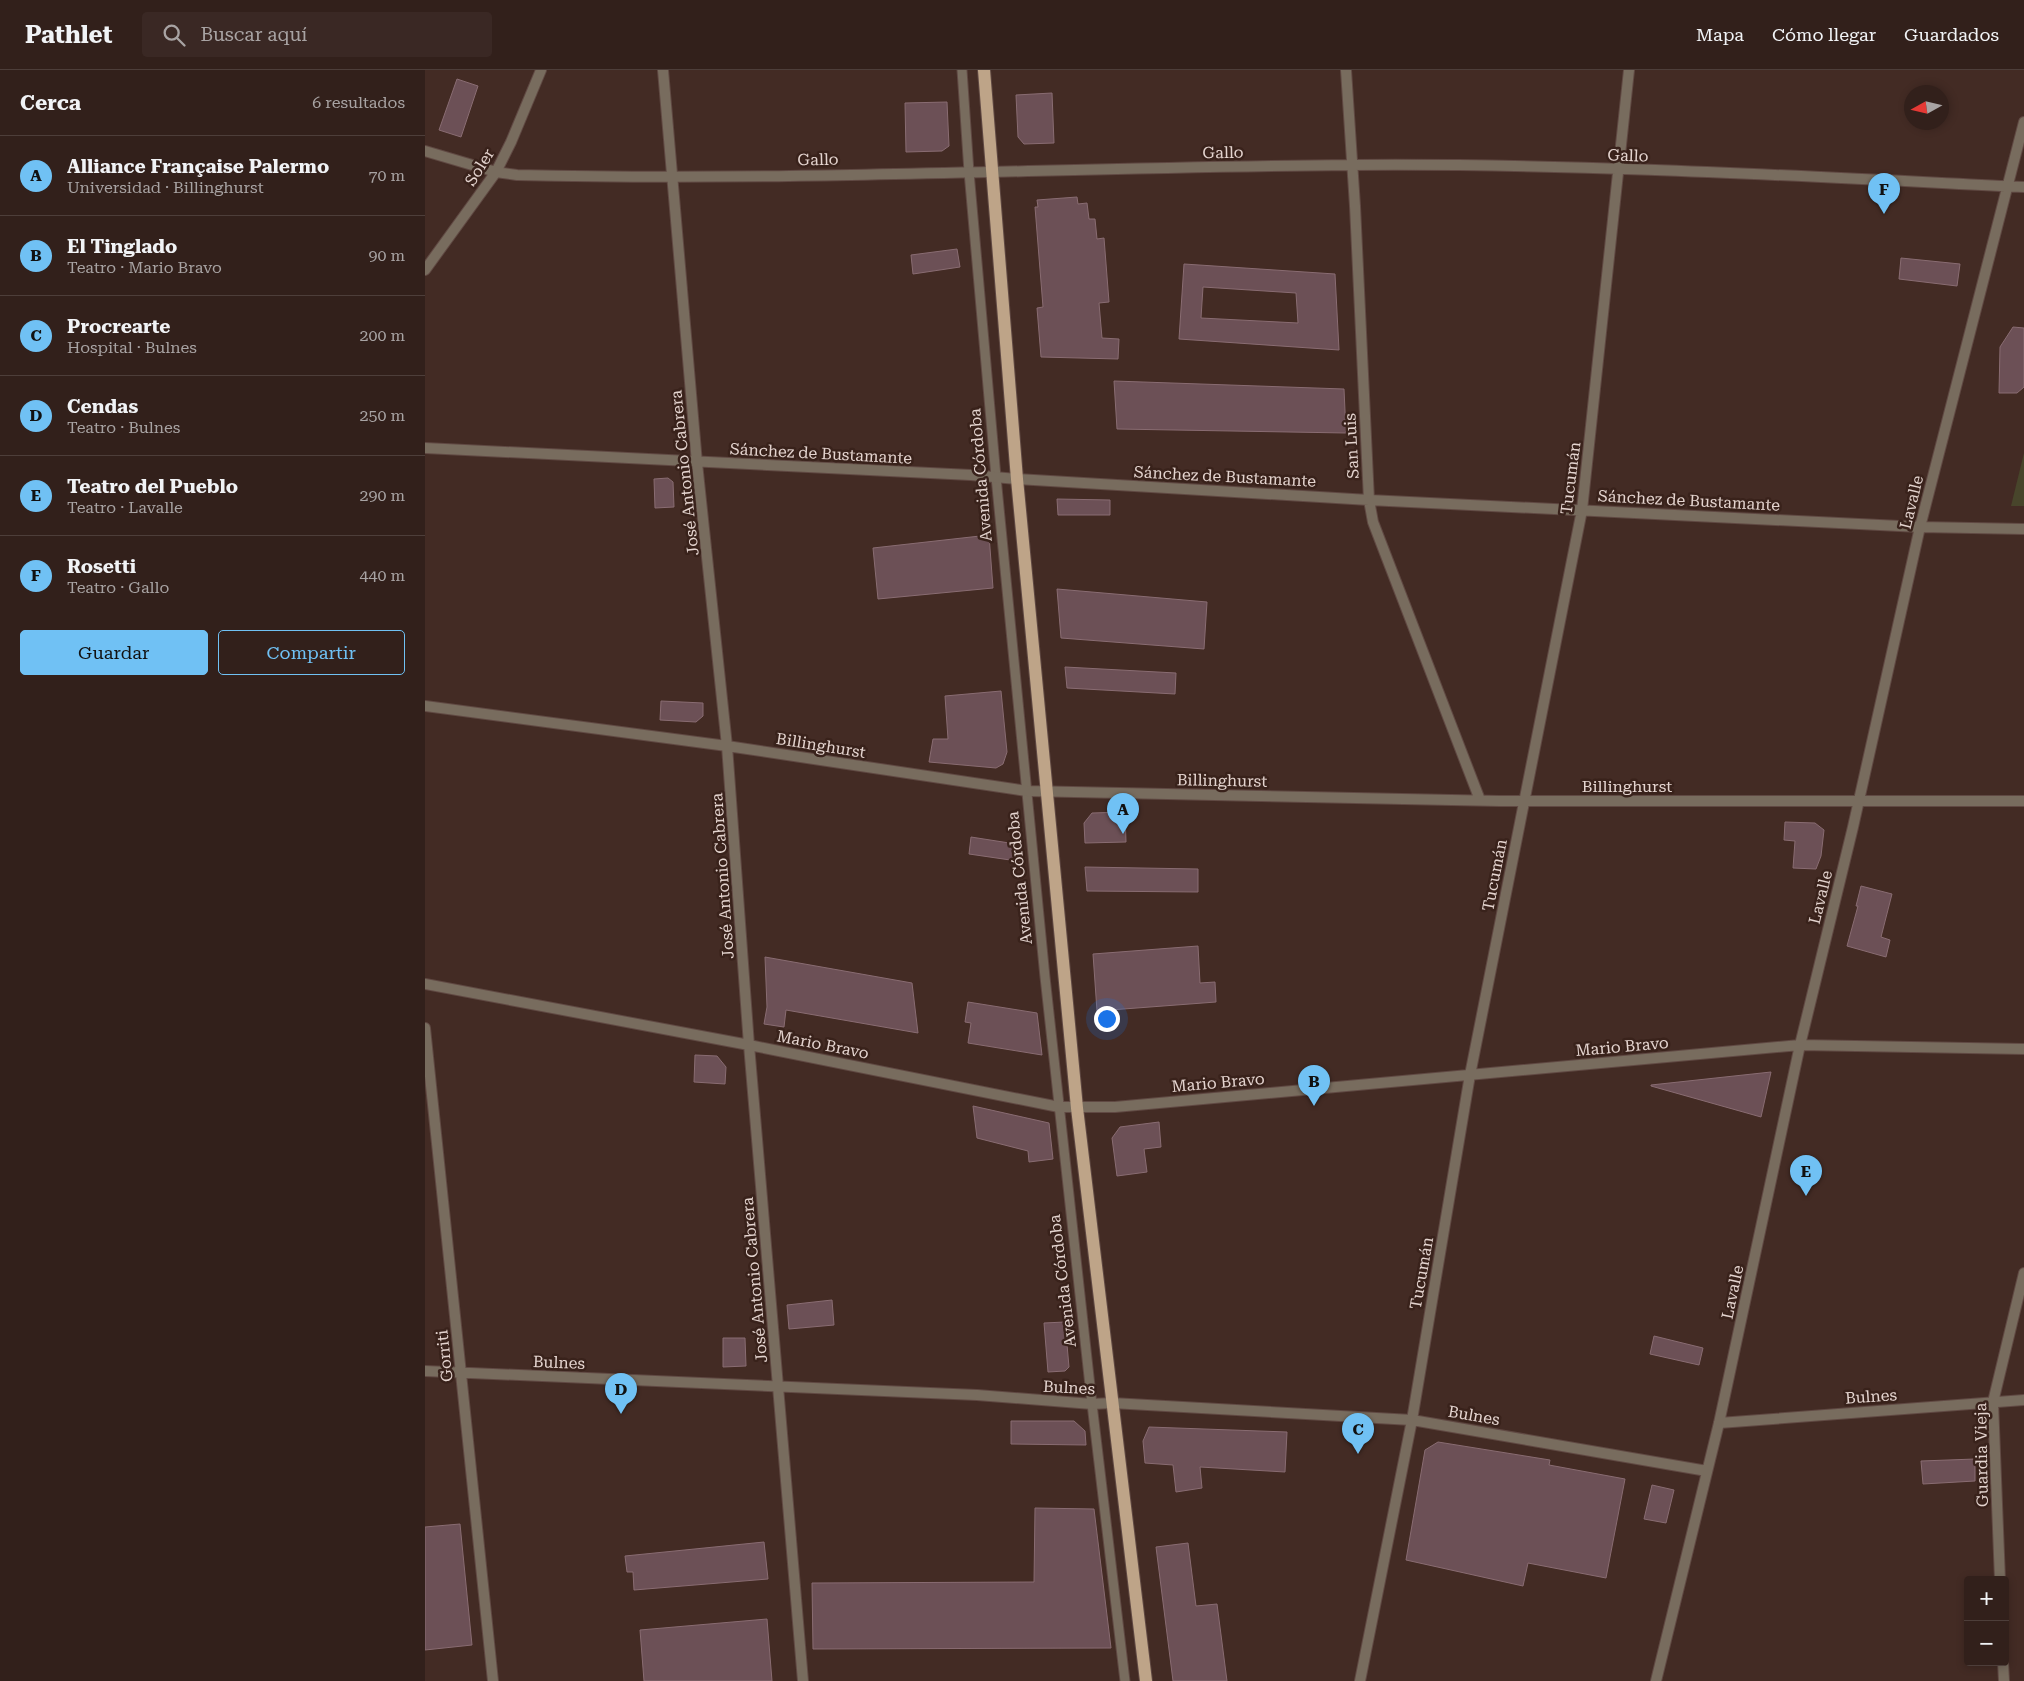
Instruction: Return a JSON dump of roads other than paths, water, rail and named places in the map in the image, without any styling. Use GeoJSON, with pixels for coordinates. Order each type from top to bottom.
{"type":"FeatureCollection","features":[{"type":"Feature","properties":{"kind":"main road"},"geometry":{"type":"LineString","coordinates":[[984,70],[1017,479],[1077,1108],[1146,1681]]}},
{"type":"Feature","properties":{"kind":"street","name":"Soler"},"geometry":{"type":"LineString","coordinates":[[425,270],[495,172],[511,142],[541,70]]}},
{"type":"Feature","properties":{"kind":"street","name":"José Antonio Cabrera"},"geometry":{"type":"LineString","coordinates":[[663,70],[697,462],[727,746],[749,1045],[803,1681]]}},
{"type":"Feature","properties":{"kind":"street","name":"San Luis"},"geometry":{"type":"LineString","coordinates":[[1346,70],[1353,165],[1369,500],[1373,522],[1480,800]]}},
{"type":"Feature","properties":{"kind":"street","name":"Tucumán"},"geometry":{"type":"LineString","coordinates":[[1360,1681],[1412,1420],[1471,1075],[1582,510],[1629,70]]}},
{"type":"Feature","properties":{"kind":"street","name":"Lavalle"},"geometry":{"type":"LineString","coordinates":[[1656,1681],[1719,1423],[1800,1045],[1920,527],[2024,122]]}},
{"type":"Feature","properties":{"kind":"street","name":"Gallo"},"geometry":{"type":"LineString","coordinates":[[425,151],[495,172],[536,176],[672,177],[1353,165],[1619,169],[2024,187]]}},
{"type":"Feature","properties":{"kind":"street","name":"Sánchez de Bustamante"},"geometry":{"type":"LineString","coordinates":[[425,448],[996,477],[1369,500],[1920,527],[2024,528]]}},
{"type":"Feature","properties":{"kind":"street","name":"Billinghurst"},"geometry":{"type":"LineString","coordinates":[[425,706],[727,746],[1027,791],[1524,801],[2024,801]]}},
{"type":"Feature","properties":{"kind":"street","name":"Mario Bravo"},"geometry":{"type":"LineString","coordinates":[[425,984],[749,1045],[1059,1107],[1077,1108],[1115,1107],[1800,1045],[2024,1049]]}},
{"type":"Feature","properties":{"kind":"street","name":"Gorriti"},"geometry":{"type":"LineString","coordinates":[[425,1028],[493,1681]]}},
{"type":"Feature","properties":{"kind":"street","name":"Guardia Vieja"},"geometry":{"type":"LineString","coordinates":[[2000,1576],[1993,1402],[2024,1273]]}},
{"type":"Feature","properties":{"kind":"street","name":"Bulnes"},"geometry":{"type":"LineString","coordinates":[[425,1371],[778,1386],[1412,1420],[1707,1471]]}},
{"type":"Feature","properties":{"kind":"street","name":"Bulnes"},"geometry":{"type":"LineString","coordinates":[[1719,1423],[2024,1400]]}},
{"type":"Feature","properties":{"kind":"street"},"geometry":{"type":"LineString","coordinates":[[2003,1666],[2004,1681]]}},
{"type":"Feature","properties":{"kind":"lane","name":"Avenida Córdoba"},"geometry":{"type":"LineString","coordinates":[[962,70],[969,172],[996,477],[1027,791],[1059,1107],[1125,1681]]}},
{"type":"Feature","properties":{"kind":"place","name":"Rosetti"},"geometry":{"type":"Point","coordinates":[1884,214]}},
{"type":"Feature","properties":{"kind":"place","name":"Alliance Française Palermo"},"geometry":{"type":"Point","coordinates":[1123,834]}},
{"type":"Feature","properties":{"kind":"place","name":"El Tinglado"},"geometry":{"type":"Point","coordinates":[1314,1106]}},
{"type":"Feature","properties":{"kind":"place","name":"Teatro del Pueblo"},"geometry":{"type":"Point","coordinates":[1806,1196]}},
{"type":"Feature","properties":{"kind":"place","name":"Cendas"},"geometry":{"type":"Point","coordinates":[621,1414]}},
{"type":"Feature","properties":{"kind":"place","name":"Procrearte"},"geometry":{"type":"Point","coordinates":[1358,1454]}}]}
